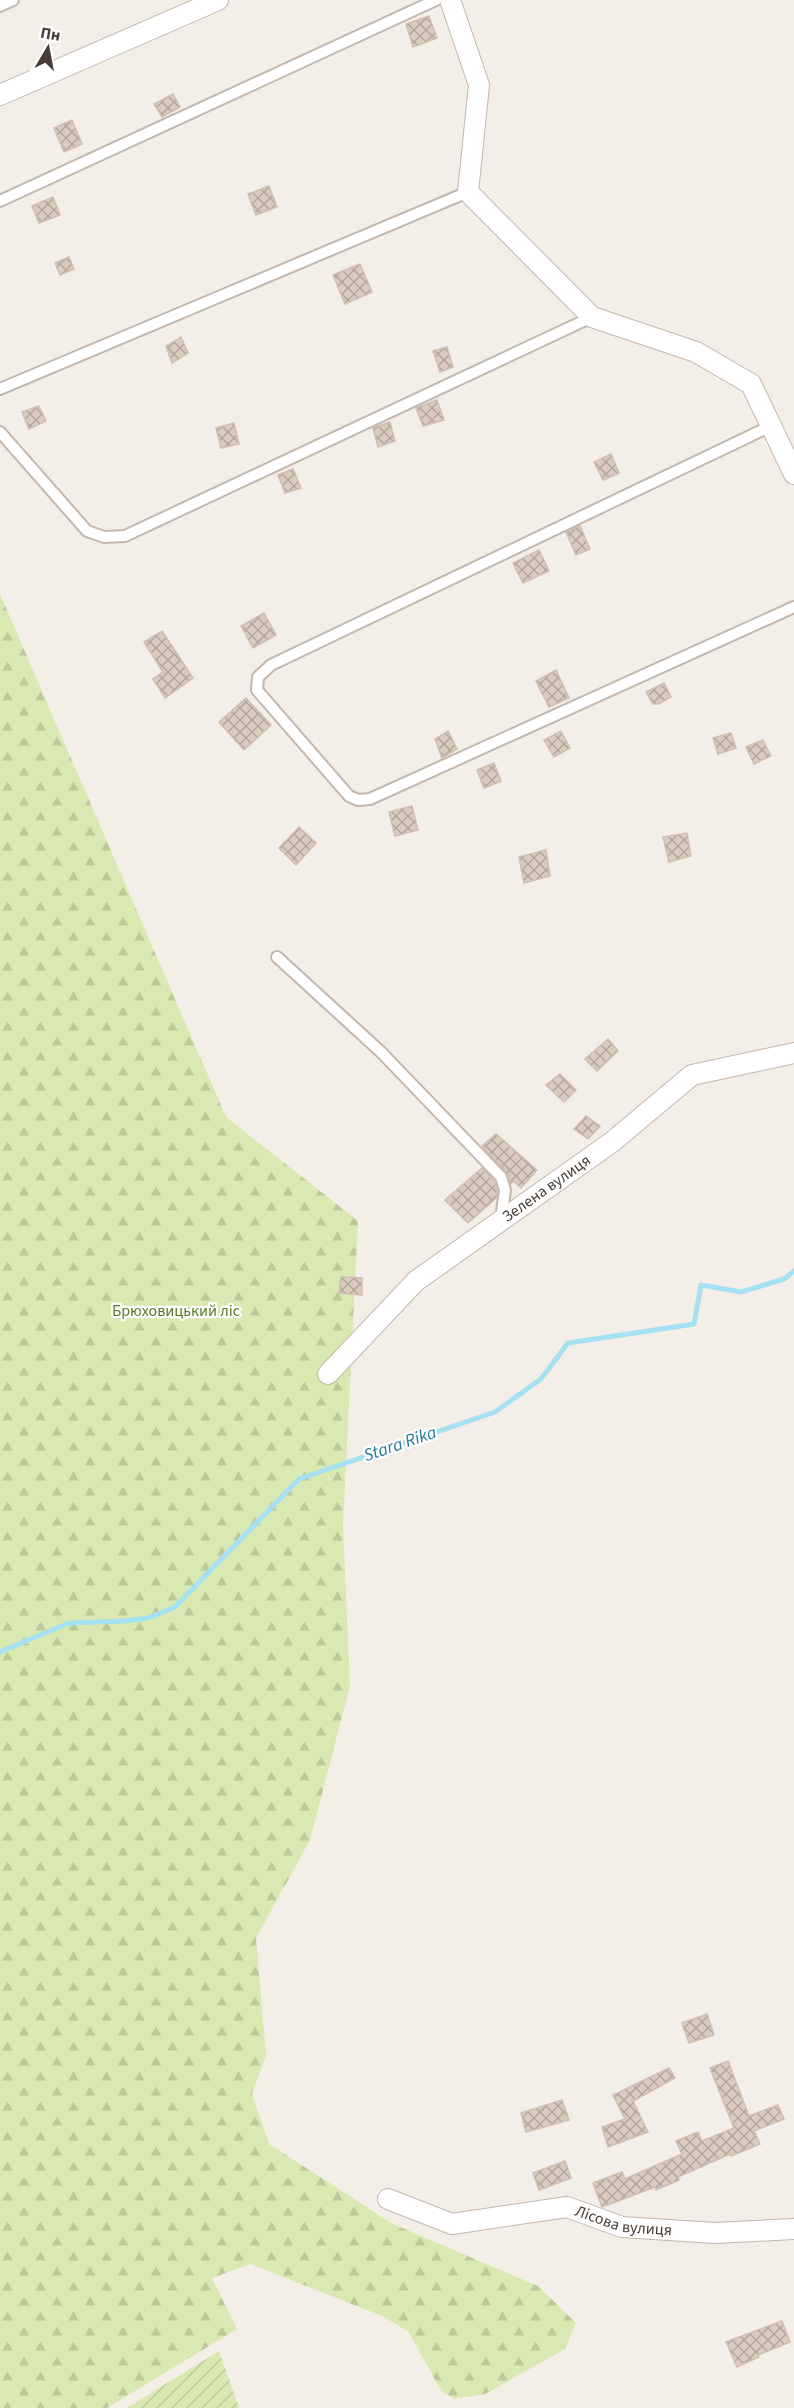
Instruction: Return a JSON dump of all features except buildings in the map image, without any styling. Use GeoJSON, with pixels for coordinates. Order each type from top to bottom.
{"type":"FeatureCollection","features":[{"type":"Feature","properties":{"kind":"street"},"geometry":{"type":"LineString","coordinates":[[0,94],[218,0]]}},
{"type":"Feature","properties":{"kind":"street"},"geometry":{"type":"LineString","coordinates":[[450,0],[478,85],[468,192],[592,317],[696,352],[751,384],[794,474]]}},
{"type":"Feature","properties":{"kind":"street","name":"Зелена вулиця"},"geometry":{"type":"LineString","coordinates":[[328,1374],[416,1281],[612,1142],[692,1075],[794,1053]]}},
{"type":"Feature","properties":{"kind":"street","name":"Лісова вулиця"},"geometry":{"type":"LineString","coordinates":[[388,2199],[452,2224],[567,2207],[622,2227],[715,2233],[794,2229]]}},
{"type":"Feature","properties":{"kind":"lane"},"geometry":{"type":"LineString","coordinates":[[0,6],[13,0]]}},
{"type":"Feature","properties":{"kind":"lane"},"geometry":{"type":"LineString","coordinates":[[0,201],[436,0]]}},
{"type":"Feature","properties":{"kind":"lane"},"geometry":{"type":"LineString","coordinates":[[0,389],[468,192]]}},
{"type":"Feature","properties":{"kind":"lane"},"geometry":{"type":"LineString","coordinates":[[0,432],[87,531],[104,537],[125,536],[592,317]]}},
{"type":"Feature","properties":{"kind":"lane"},"geometry":{"type":"LineString","coordinates":[[771,426],[271,665],[258,677],[257,690],[349,796],[358,800],[370,799],[794,607]]}},
{"type":"Feature","properties":{"kind":"lane"},"geometry":{"type":"LineString","coordinates":[[277,957],[381,1052],[501,1177],[505,1190],[501,1219]]}},
{"type":"Feature","properties":{"kind":"green space","name":"Брюховицький ліс"},"geometry":{"type":"Polygon","coordinates":[[[0,594],[226,1117],[358,1221],[343,1526],[350,1686],[310,1840],[256,1938],[266,2055],[252,2094],[269,2144],[393,2224],[538,2286],[576,2323],[565,2349],[485,2394],[454,2399],[441,2391],[409,2332],[382,2316],[251,2264],[212,2278],[237,2329],[107,2408],[0,2408],[0,594]]]}},
{"type":"Feature","properties":{"kind":"green space"},"geometry":{"type":"Polygon","coordinates":[[[219,2351],[239,2408],[127,2408],[219,2351]]]}},
{"type":"Feature","properties":{"kind":"waterway","name":"Stara Rika"},"geometry":{"type":"LineString","coordinates":[[0,1652],[69,1623],[148,1618],[175,1607],[299,1479],[495,1412],[541,1379],[568,1343],[694,1324],[701,1285],[741,1292],[784,1279],[794,1271]]}}]}
